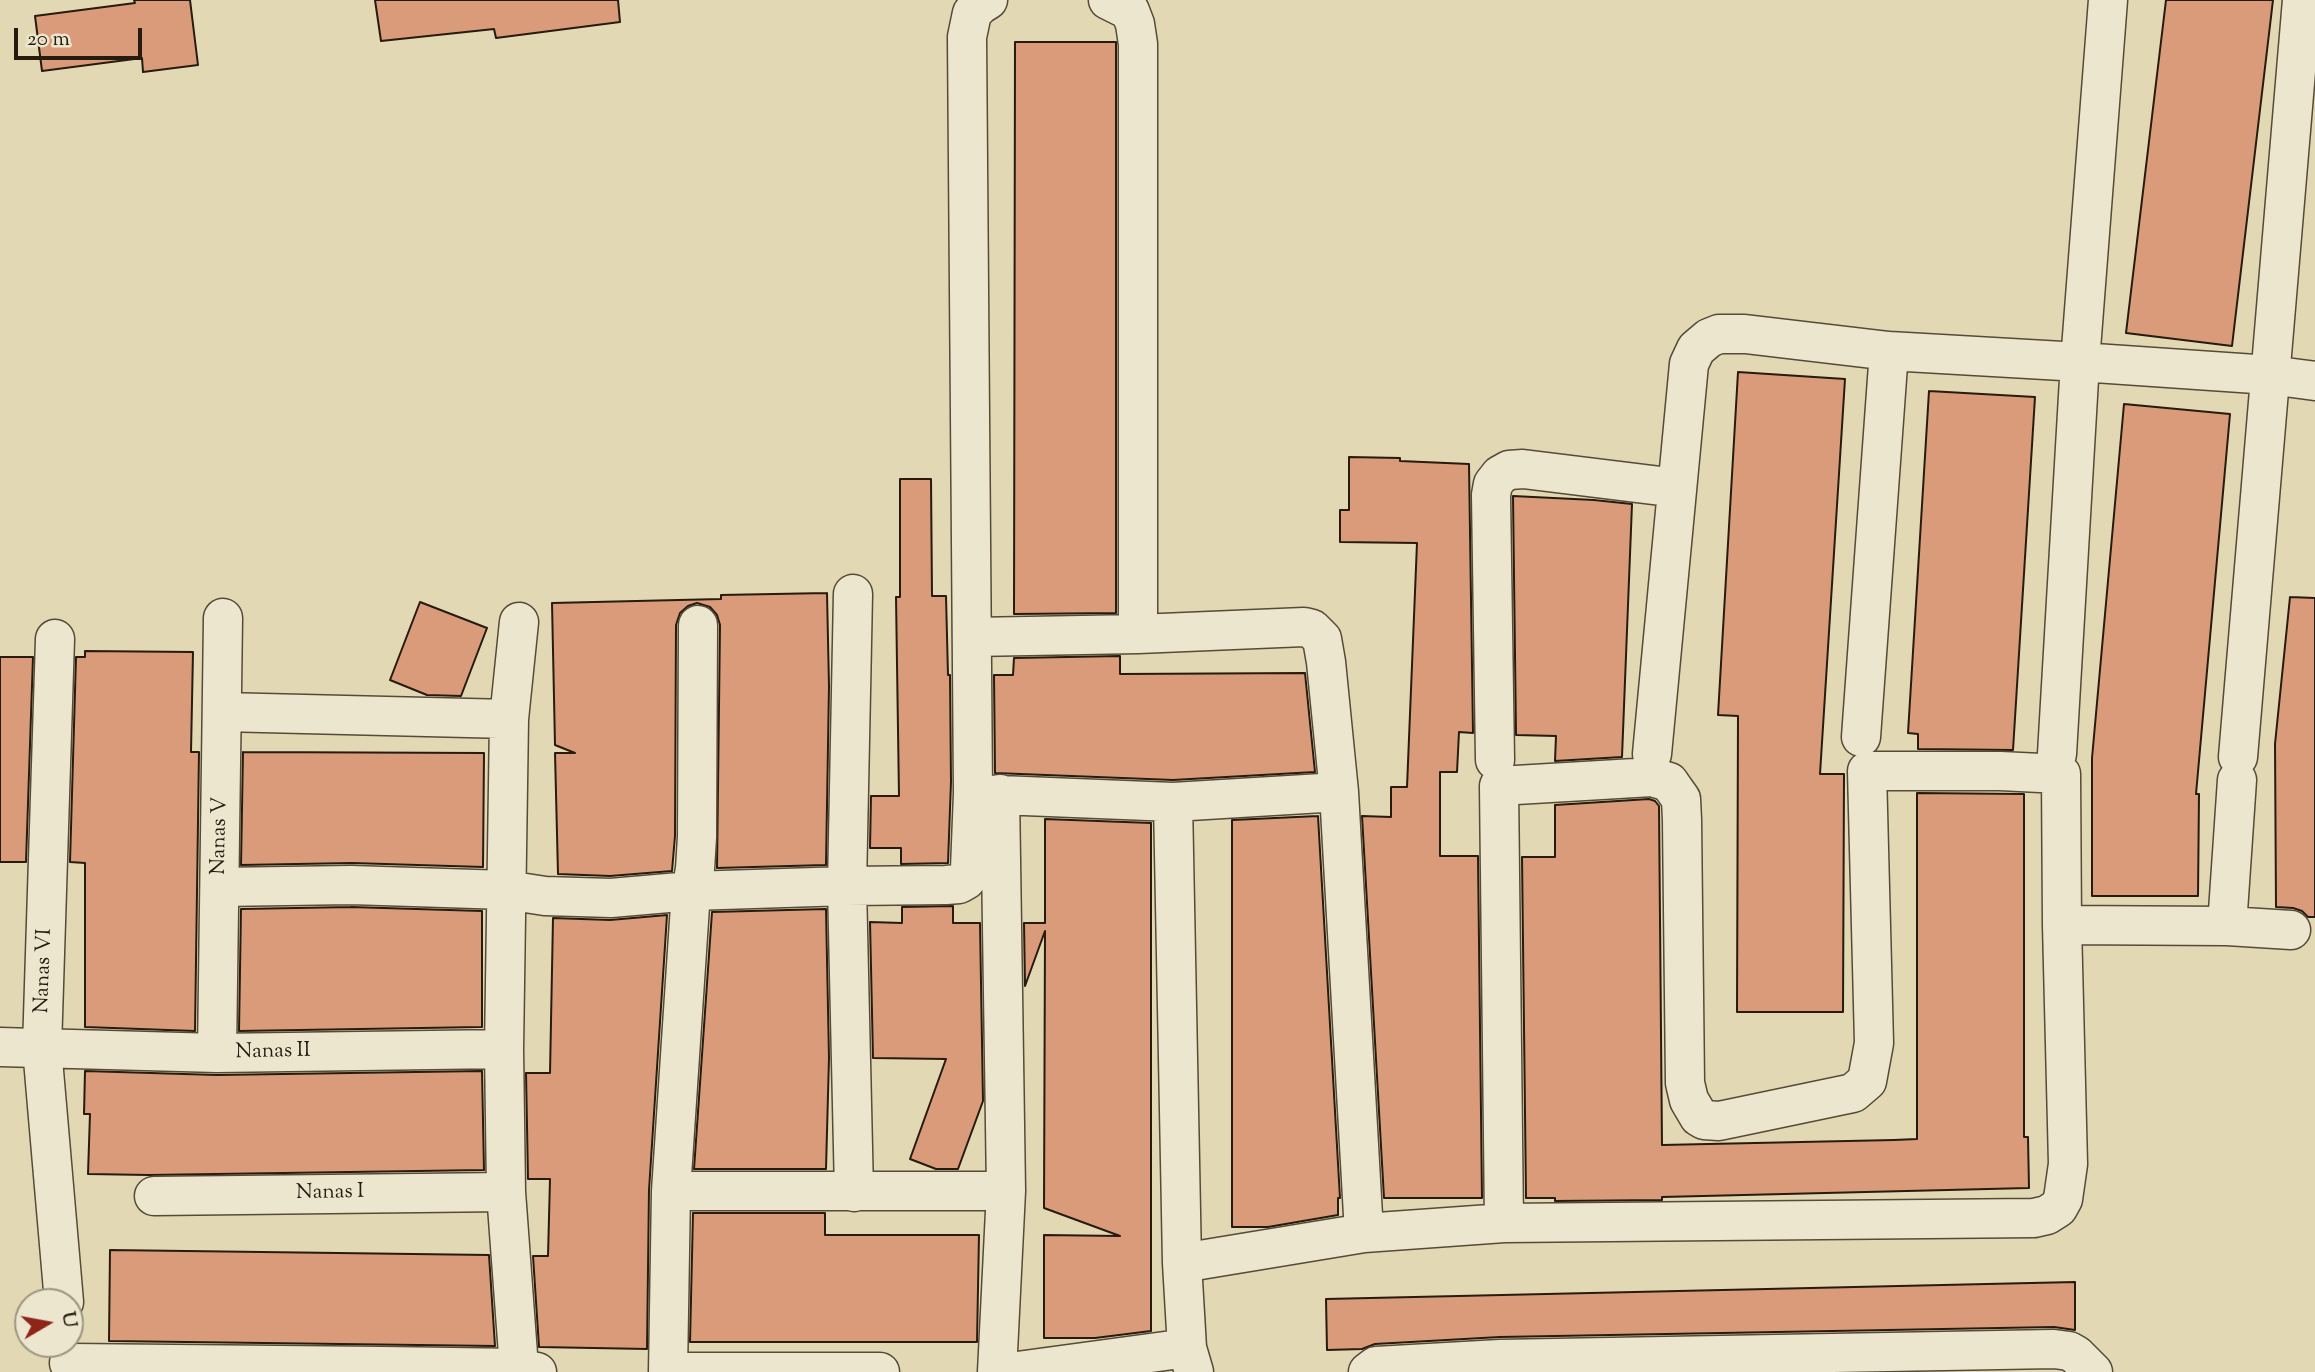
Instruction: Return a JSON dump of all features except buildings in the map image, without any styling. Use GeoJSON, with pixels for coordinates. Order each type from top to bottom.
{"type":"FeatureCollection","features":[{"type":"Feature","properties":{"kind":"street"},"geometry":{"type":"LineString","coordinates":[[988,0],[972,13],[967,37],[973,637],[987,794],[1006,1191],[997,1372]]}},
{"type":"Feature","properties":{"kind":"street"},"geometry":{"type":"LineString","coordinates":[[1108,0],[1129,11],[1135,24],[1138,44],[1138,634]]}},
{"type":"Feature","properties":{"kind":"street"},"geometry":{"type":"LineString","coordinates":[[2057,754],[2080,362],[2108,0]]}},
{"type":"Feature","properties":{"kind":"street"},"geometry":{"type":"LineString","coordinates":[[2227,926],[2302,0]]}},
{"type":"Feature","properties":{"kind":"street"},"geometry":{"type":"LineString","coordinates":[[1652,754],[1689,364],[1702,342],[1719,334],[1745,334],[1889,351],[2270,375],[2315,381]]}},
{"type":"Feature","properties":{"kind":"street"},"geometry":{"type":"LineString","coordinates":[[1861,737],[1889,351]]}},
{"type":"Feature","properties":{"kind":"street"},"geometry":{"type":"LineString","coordinates":[[1495,760],[1493,484],[1500,475],[1509,470],[1523,469],[1677,488]]}},
{"type":"Feature","properties":{"kind":"street"},"geometry":{"type":"LineString","coordinates":[[853,594],[846,886],[854,1192]]}},
{"type":"Feature","properties":{"kind":"street","name":"Nanas V"},"geometry":{"type":"LineString","coordinates":[[217,1054],[222,618]]}},
{"type":"Feature","properties":{"kind":"street"},"geometry":{"type":"LineString","coordinates":[[69,1360],[222,1368],[528,1370],[506,1192],[503,1049],[509,719],[519,621]]}},
{"type":"Feature","properties":{"kind":"street"},"geometry":{"type":"LineString","coordinates":[[698,625],[697,837],[671,1191],[668,1372],[880,1372]]}},
{"type":"Feature","properties":{"kind":"street"},"geometry":{"type":"LineString","coordinates":[[973,637],[1138,634],[1304,626],[1312,629],[1322,639],[1339,792],[1364,1233]]}},
{"type":"Feature","properties":{"kind":"street","name":"Nanas VI"},"geometry":{"type":"LineString","coordinates":[[55,639],[42,1048],[63,1288]]}},
{"type":"Feature","properties":{"kind":"street"},"geometry":{"type":"LineString","coordinates":[[222,712],[509,719]]}},
{"type":"Feature","properties":{"kind":"street"},"geometry":{"type":"LineString","coordinates":[[1182,1263],[1364,1233],[1504,1223],[2034,1218],[2048,1215],[2058,1208],[2063,1199],[2068,1164],[2061,774],[1867,771],[1874,1044],[1867,1081],[1853,1093],[1719,1121],[1699,1117],[1693,1108],[1685,1083],[1681,799],[1669,782],[1652,778],[1499,786],[1504,1223]]}},
{"type":"Feature","properties":{"kind":"street"},"geometry":{"type":"LineString","coordinates":[[987,794],[1173,802],[1339,792]]}},
{"type":"Feature","properties":{"kind":"street"},"geometry":{"type":"LineString","coordinates":[[220,887],[351,885],[506,890],[545,896],[611,898],[691,891],[946,885],[962,883],[970,869],[987,794]]}},
{"type":"Feature","properties":{"kind":"street"},"geometry":{"type":"LineString","coordinates":[[1010,1372],[1191,1360],[1182,1263],[1173,802]]}},
{"type":"Feature","properties":{"kind":"street"},"geometry":{"type":"LineString","coordinates":[[2062,925],[2227,926],[2291,930]]}},
{"type":"Feature","properties":{"kind":"street","name":"Nanas II"},"geometry":{"type":"LineString","coordinates":[[0,1047],[217,1054],[503,1049]]}},
{"type":"Feature","properties":{"kind":"street"},"geometry":{"type":"LineString","coordinates":[[671,1191],[1006,1191]]}},
{"type":"Feature","properties":{"kind":"street","name":"Nanas I"},"geometry":{"type":"LineString","coordinates":[[154,1196],[506,1192]]}},
{"type":"Feature","properties":{"kind":"street"},"geometry":{"type":"LineString","coordinates":[[1368,1372],[1376,1366],[1891,1363],[2054,1349],[2068,1351],[2077,1356],[2093,1372]]}}]}
